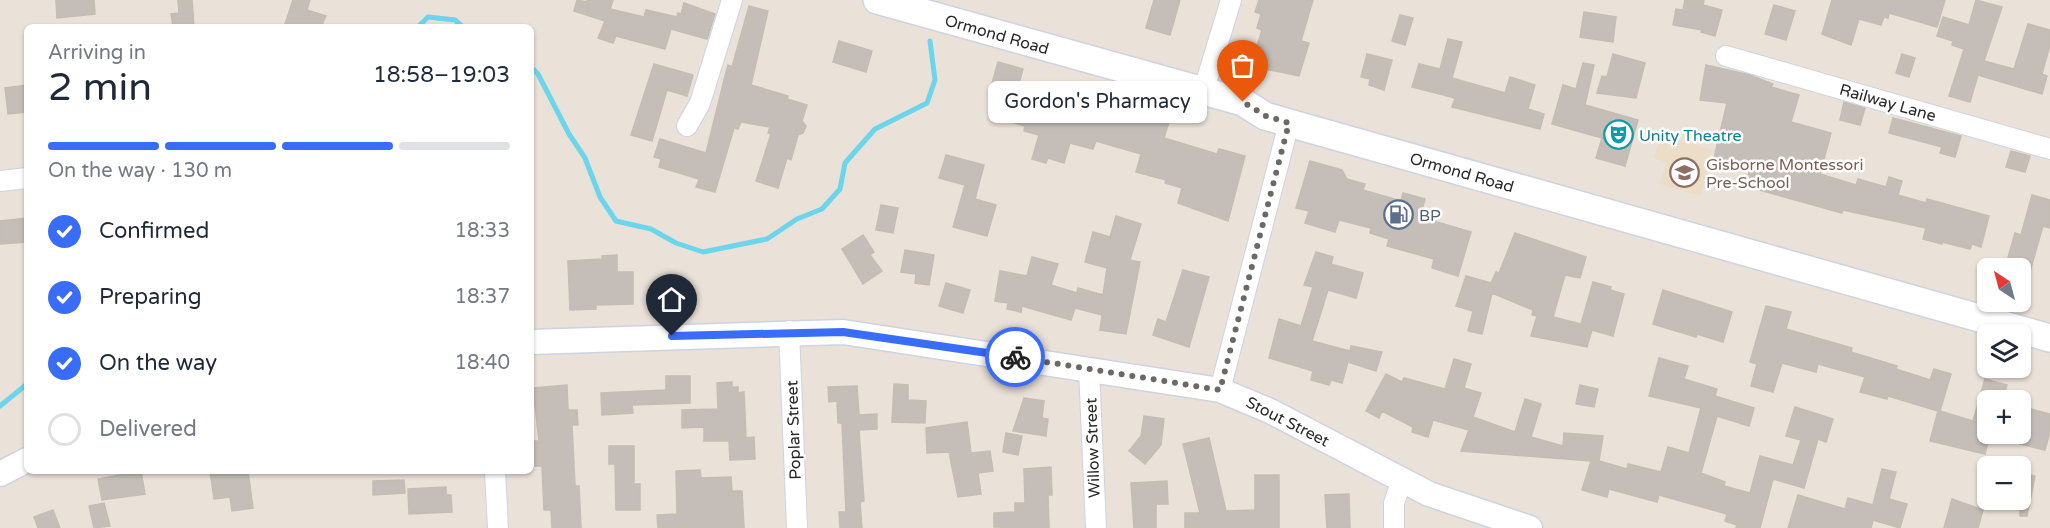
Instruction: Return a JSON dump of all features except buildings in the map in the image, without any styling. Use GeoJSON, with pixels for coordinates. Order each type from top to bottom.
{"type":"FeatureCollection","features":[{"type":"Feature","properties":{"kind":"main road","name":"Ormond Road"},"geometry":{"type":"LineString","coordinates":[[877,0],[1243,102],[1266,116],[1289,123],[2050,338]]}},
{"type":"Feature","properties":{"kind":"street"},"geometry":{"type":"LineString","coordinates":[[687,126],[700,104],[732,0]]}},
{"type":"Feature","properties":{"kind":"street"},"geometry":{"type":"LineString","coordinates":[[1203,92],[1230,0]]}},
{"type":"Feature","properties":{"kind":"street","name":"Railway Lane"},"geometry":{"type":"LineString","coordinates":[[1726,56],[2050,149]]}},
{"type":"Feature","properties":{"kind":"street"},"geometry":{"type":"LineString","coordinates":[[1220,390],[1289,123]]}},
{"type":"Feature","properties":{"kind":"street"},"geometry":{"type":"LineString","coordinates":[[0,181],[24,178]]}},
{"type":"Feature","properties":{"kind":"street","name":"Stout Street"},"geometry":{"type":"LineString","coordinates":[[534,342],[789,331],[843,332],[1220,390],[1270,411],[1455,505],[1530,528]]}},
{"type":"Feature","properties":{"kind":"street","name":"Poplar Street"},"geometry":{"type":"LineString","coordinates":[[789,331],[797,528]]}},
{"type":"Feature","properties":{"kind":"street","name":"Willow Street"},"geometry":{"type":"LineString","coordinates":[[1089,369],[1096,528]]}},
{"type":"Feature","properties":{"kind":"street"},"geometry":{"type":"LineString","coordinates":[[0,474],[24,462]]}},
{"type":"Feature","properties":{"kind":"street"},"geometry":{"type":"LineString","coordinates":[[495,474],[498,528]]}},
{"type":"Feature","properties":{"kind":"street"},"geometry":{"type":"LineString","coordinates":[[1394,528],[1394,503],[1402,480]]}},
{"type":"Feature","properties":{"kind":"shaded area","name":"Gisborne Montessori Pre-School"},"geometry":{"type":"Polygon","coordinates":[[[1661,135],[1713,150],[1700,196],[1660,184],[1666,162],[1654,158],[1661,135]]]}},
{"type":"Feature","properties":{"kind":"waterway"},"geometry":{"type":"LineString","coordinates":[[421,24],[428,17],[455,20],[460,24]]}},
{"type":"Feature","properties":{"kind":"waterway"},"geometry":{"type":"LineString","coordinates":[[534,70],[569,134],[585,158],[600,197],[616,221],[651,229],[676,243],[703,252],[767,239],[797,219],[822,209],[840,189],[845,163],[875,129],[927,103],[935,80],[930,41]]}},
{"type":"Feature","properties":{"kind":"waterway"},"geometry":{"type":"LineString","coordinates":[[0,406],[24,386]]}},
{"type":"Feature","properties":{"kind":"way so far"},"geometry":{"type":"LineString","coordinates":[[1015,357],[1220,390],[1289,123],[1266,116],[1243,102]]}},
{"type":"Feature","properties":{"kind":"place","name":"Gordon's Pharmacy"},"geometry":{"type":"Point","coordinates":[1243,102]}},
{"type":"Feature","properties":{"kind":"place","name":"Unity Theatre"},"geometry":{"type":"Point","coordinates":[1618,135]}},
{"type":"Feature","properties":{"kind":"place","name":"Gisborne Montessori Pre-School"},"geometry":{"type":"Point","coordinates":[1685,173]}},
{"type":"Feature","properties":{"kind":"place","name":"BP"},"geometry":{"type":"Point","coordinates":[1398,215]}},
{"type":"Feature","properties":{"kind":"route"},"geometry":{"type":"LineString","coordinates":[[672,336],[789,331],[843,332],[1015,357]]}}]}
